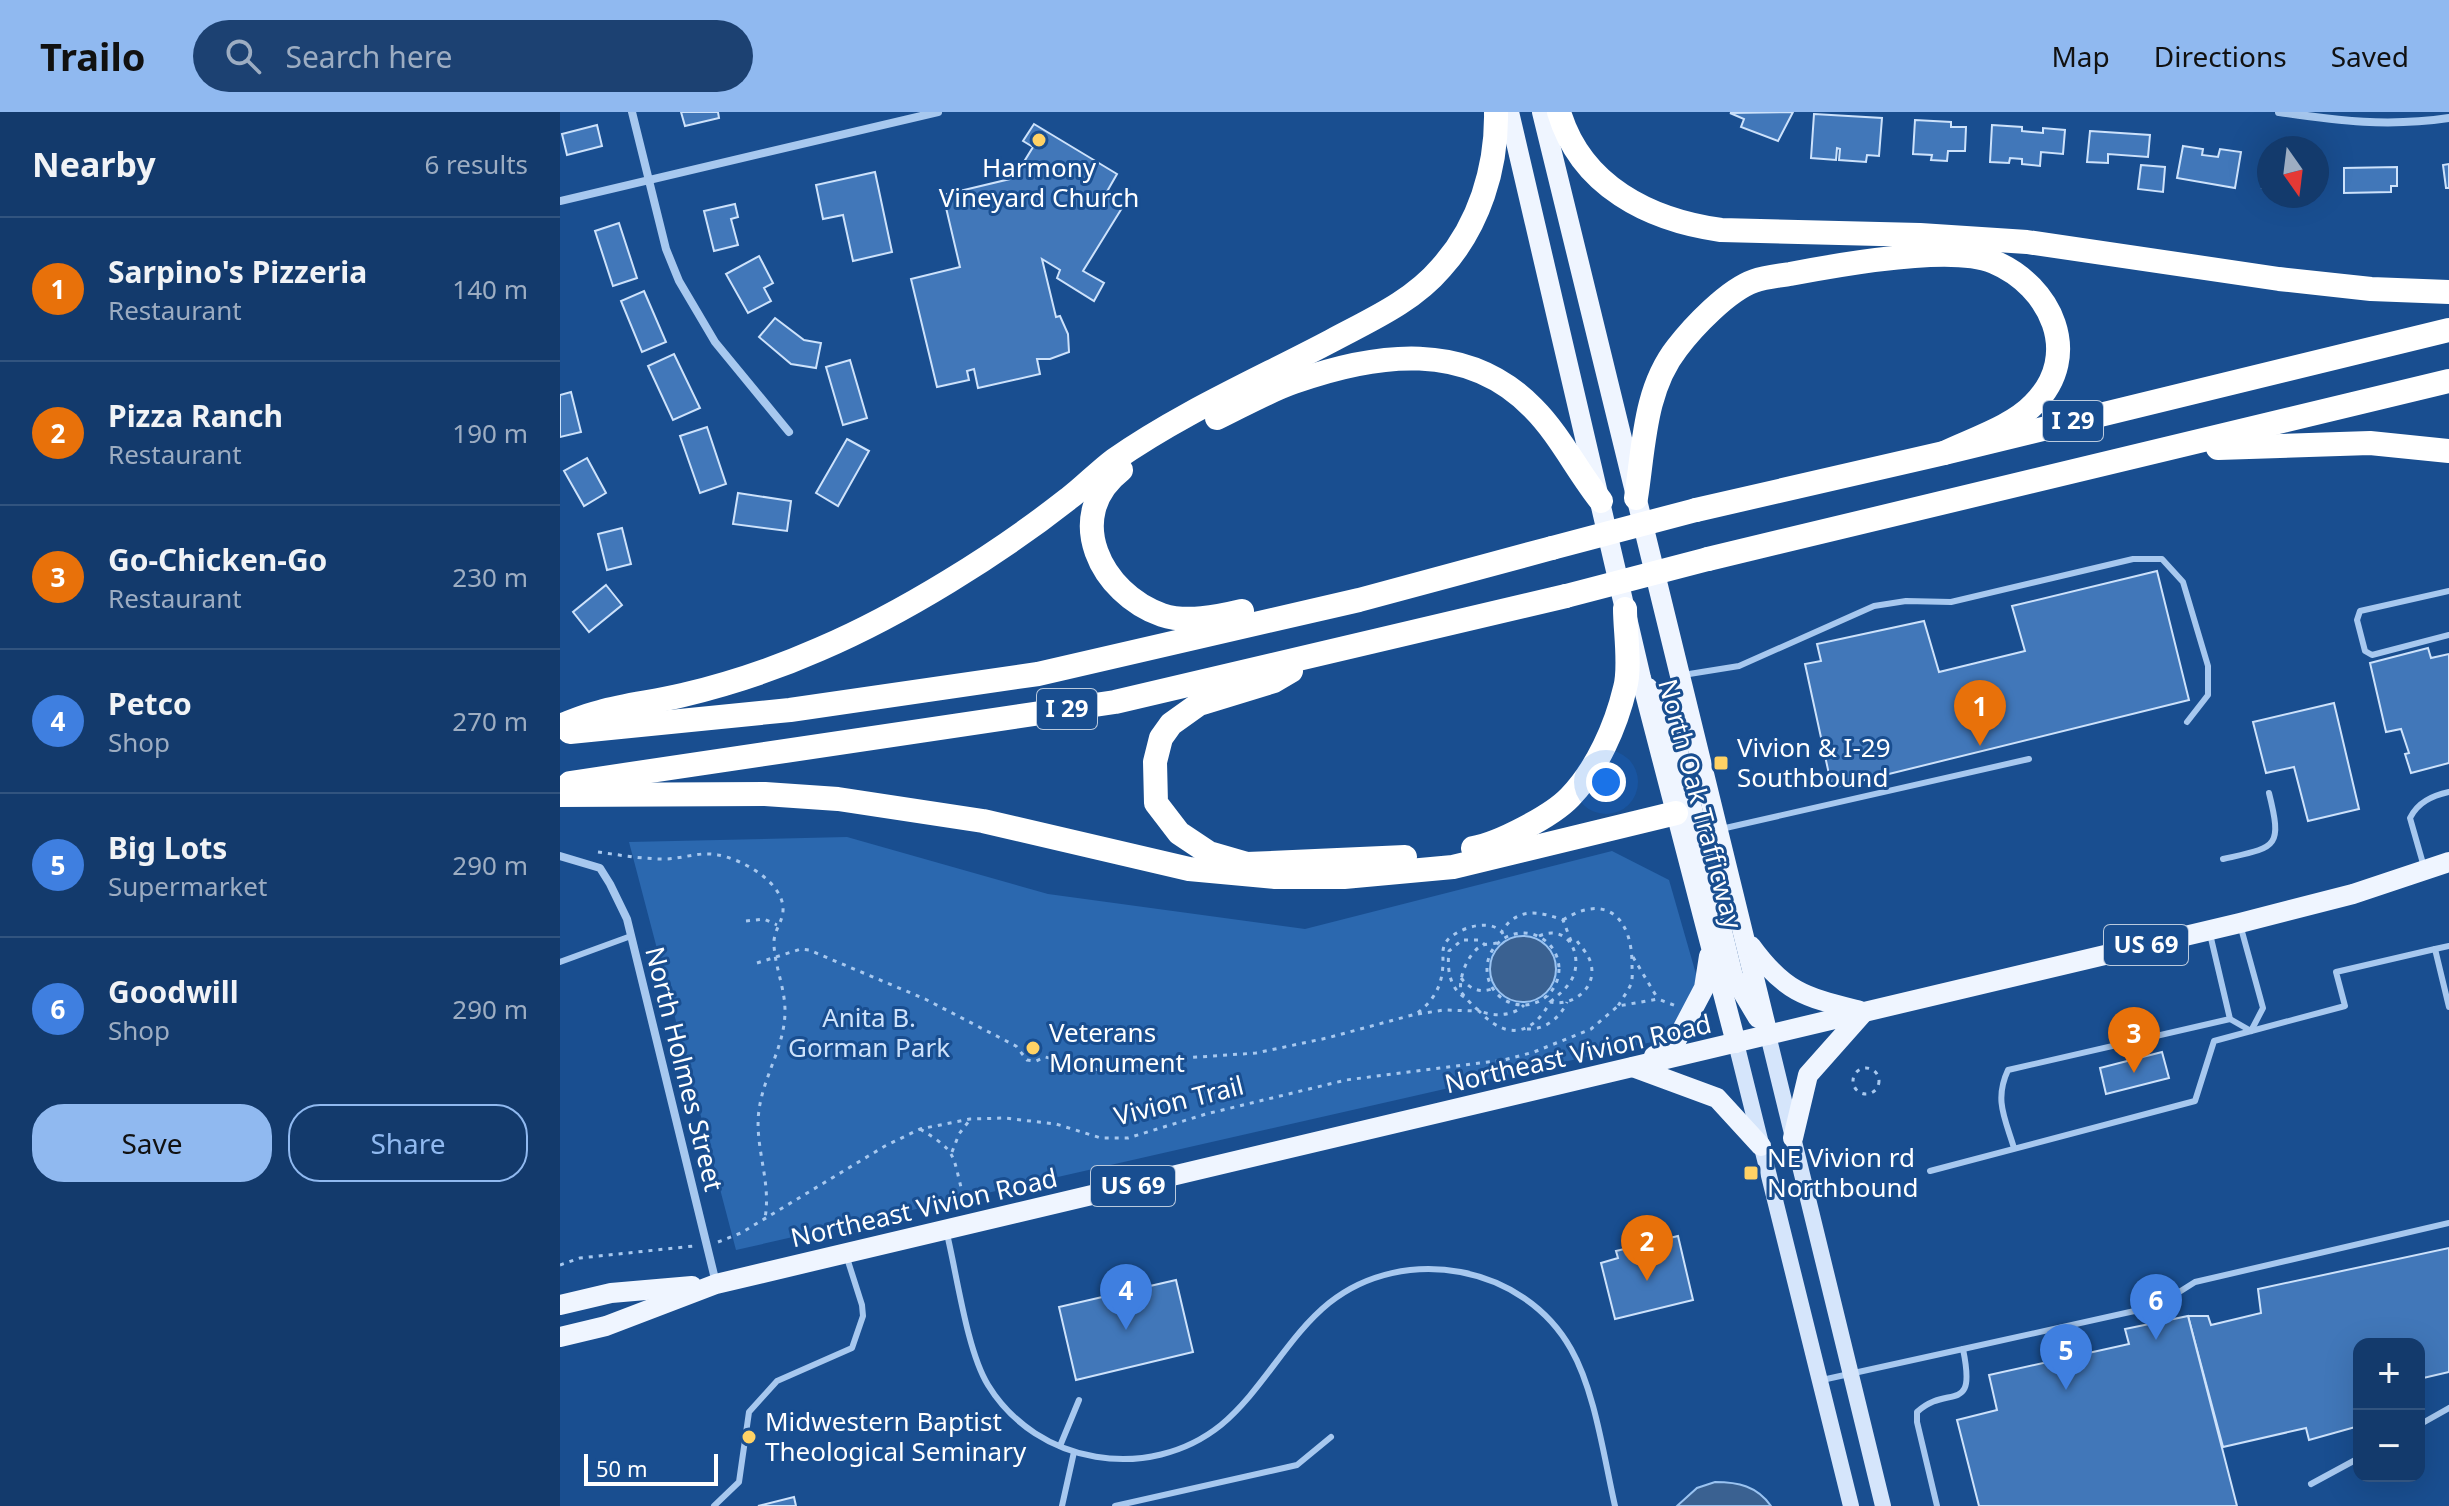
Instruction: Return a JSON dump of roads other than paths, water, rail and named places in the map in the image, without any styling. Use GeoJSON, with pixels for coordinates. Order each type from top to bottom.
{"type":"FeatureCollection","features":[{"type":"Feature","properties":{"kind":"highway"},"geometry":{"type":"LineString","coordinates":[[560,726],[599,712],[684,695],[824,648],[941,585],[1002,546],[1068,499],[1113,460],[1188,416],[1399,304],[1442,268],[1471,223],[1492,163],[1496,112]]}},
{"type":"Feature","properties":{"kind":"highway"},"geometry":{"type":"LineString","coordinates":[[1559,112],[1584,161],[1600,181],[1650,212],[1692,226],[1721,230],[1920,235],[2027,242],[2279,279],[2371,289],[2449,292]]}},
{"type":"Feature","properties":{"kind":"highway"},"geometry":{"type":"LineString","coordinates":[[1636,498],[1652,391],[1676,349],[1720,303],[1752,281],[1849,263],[1949,255],[1992,261],[2019,276],[2041,297],[2056,322],[2059,347],[2053,378],[2036,402],[2021,415],[1944,453]]}},
{"type":"Feature","properties":{"kind":"highway","name":"I 29"},"geometry":{"type":"LineString","coordinates":[[560,733],[790,710],[1038,674],[1359,600],[1696,510],[2449,330]]}},
{"type":"Feature","properties":{"kind":"highway"},"geometry":{"type":"LineString","coordinates":[[1359,600],[1284,602],[1217,616],[1164,616],[1128,597],[1104,570],[1093,536],[1094,512],[1102,492],[1118,471],[1196,428],[1292,382],[1376,360],[1404,358],[1433,359],[1461,365],[1487,374],[1507,386],[1548,425],[1576,470],[1601,501]]}},
{"type":"Feature","properties":{"kind":"highway","name":"I 29"},"geometry":{"type":"LineString","coordinates":[[560,785],[1115,702],[1566,596],[2449,381]]}},
{"type":"Feature","properties":{"kind":"highway"},"geometry":{"type":"LineString","coordinates":[[2172,449],[2370,443],[2449,451]]}},
{"type":"Feature","properties":{"kind":"highway"},"geometry":{"type":"LineString","coordinates":[[1324,652],[1274,681],[1199,704],[1171,724],[1161,738],[1155,762],[1156,803],[1179,833],[1209,853],[1247,864],[1422,856],[1483,846],[1523,829],[1569,798],[1600,756],[1626,686],[1625,609]]}},
{"type":"Feature","properties":{"kind":"highway"},"geometry":{"type":"LineString","coordinates":[[560,795],[765,794],[838,799],[983,821],[1189,869],[1275,877],[1344,877],[1453,867],[1676,813]]}},
{"type":"Feature","properties":{"kind":"main road","name":"North Oak Trafficway"},"geometry":{"type":"LineString","coordinates":[[1509,112],[1641,678],[1851,1506]]}},
{"type":"Feature","properties":{"kind":"main road","name":"North Oak Trafficway"},"geometry":{"type":"LineString","coordinates":[[1542,112],[1883,1506]]}},
{"type":"Feature","properties":{"kind":"main road"},"geometry":{"type":"LineString","coordinates":[[1641,678],[1670,718],[1733,976],[1768,1035]]}},
{"type":"Feature","properties":{"kind":"main road","name":"Northeast Vivion Road"},"geometry":{"type":"LineString","coordinates":[[560,1337],[606,1326],[716,1284],[2240,923],[2353,894],[2449,862]]}},
{"type":"Feature","properties":{"kind":"main road"},"geometry":{"type":"LineString","coordinates":[[1744,937],[1781,983],[1815,999],[1864,1012],[1808,1075],[1793,1138]]}},
{"type":"Feature","properties":{"kind":"main road"},"geometry":{"type":"LineString","coordinates":[[1633,1067],[1674,1045],[1704,988],[1710,945]]}},
{"type":"Feature","properties":{"kind":"main road"},"geometry":{"type":"LineString","coordinates":[[1633,1067],[1717,1098],[1761,1146]]}},
{"type":"Feature","properties":{"kind":"main road","name":"Northeast Vivion Road"},"geometry":{"type":"LineString","coordinates":[[560,1305],[611,1293],[716,1284]]}},
{"type":"Feature","properties":{"kind":"street"},"geometry":{"type":"LineString","coordinates":[[632,112],[666,249],[695,312],[715,342],[789,432]]}},
{"type":"Feature","properties":{"kind":"street"},"geometry":{"type":"LineString","coordinates":[[560,201],[938,112]]}},
{"type":"Feature","properties":{"kind":"street"},"geometry":{"type":"LineString","coordinates":[[2279,112],[2368,124],[2449,118]]}},
{"type":"Feature","properties":{"kind":"street","name":"North Holmes Street"},"geometry":{"type":"LineString","coordinates":[[560,856],[600,868],[627,919],[716,1284]]}},
{"type":"Feature","properties":{"kind":"lane"},"geometry":{"type":"LineString","coordinates":[[1680,676],[1739,666],[1874,606],[1906,601],[1951,602],[2133,559],[2162,559],[2183,582],[2208,666],[2208,695],[2187,722]]}},
{"type":"Feature","properties":{"kind":"lane"},"geometry":{"type":"LineString","coordinates":[[2449,591],[2360,611],[2357,616],[2365,651],[2372,655],[2449,635]]}},
{"type":"Feature","properties":{"kind":"lane"},"geometry":{"type":"LineString","coordinates":[[1717,830],[2029,759]]}},
{"type":"Feature","properties":{"kind":"lane"},"geometry":{"type":"LineString","coordinates":[[2425,870],[2410,818],[2416,807],[2434,796],[2449,792]]}},
{"type":"Feature","properties":{"kind":"lane"},"geometry":{"type":"LineString","coordinates":[[2223,859],[2260,851],[2274,841],[2278,827],[2269,793]]}},
{"type":"Feature","properties":{"kind":"lane"},"geometry":{"type":"LineString","coordinates":[[2240,923],[2263,1008],[2251,1031]]}},
{"type":"Feature","properties":{"kind":"lane"},"geometry":{"type":"LineString","coordinates":[[2209,930],[2230,1019]]}},
{"type":"Feature","properties":{"kind":"lane"},"geometry":{"type":"LineString","coordinates":[[560,962],[631,936]]}},
{"type":"Feature","properties":{"kind":"lane"},"geometry":{"type":"LineString","coordinates":[[1930,1171],[2195,1101],[2214,1041],[2345,1006],[2336,972],[2449,946]]}},
{"type":"Feature","properties":{"kind":"lane"},"geometry":{"type":"LineString","coordinates":[[2435,949],[2449,1007]]}},
{"type":"Feature","properties":{"kind":"lane"},"geometry":{"type":"LineString","coordinates":[[2014,1148],[2001,1103],[2000,1087],[2008,1070],[2230,1019],[2251,1031]]}},
{"type":"Feature","properties":{"kind":"lane"},"geometry":{"type":"LineString","coordinates":[[1818,1381],[2157,1306],[2195,1282],[2449,1223]]}},
{"type":"Feature","properties":{"kind":"lane"},"geometry":{"type":"LineString","coordinates":[[947,1230],[976,1359],[987,1384],[1001,1403],[1047,1441],[1074,1452],[1117,1460],[1146,1458],[1173,1451],[1220,1425],[1241,1405],[1308,1323],[1347,1290],[1394,1272],[1419,1268],[1446,1269],[1482,1277],[1517,1293],[1556,1327],[1570,1347],[1586,1385],[1615,1506]]}},
{"type":"Feature","properties":{"kind":"lane"},"geometry":{"type":"LineString","coordinates":[[714,1506],[739,1482],[749,1412],[777,1381],[852,1348],[863,1316],[845,1253]]}},
{"type":"Feature","properties":{"kind":"lane"},"geometry":{"type":"LineString","coordinates":[[1937,1506],[1917,1412],[1925,1405],[1957,1396],[1966,1388],[1969,1376],[1963,1349]]}},
{"type":"Feature","properties":{"kind":"lane"},"geometry":{"type":"LineString","coordinates":[[1060,1446],[1079,1400]]}},
{"type":"Feature","properties":{"kind":"lane"},"geometry":{"type":"LineString","coordinates":[[2425,1422],[2449,1408]]}},
{"type":"Feature","properties":{"kind":"lane"},"geometry":{"type":"LineString","coordinates":[[1115,1506],[1297,1465],[1331,1437]]}},
{"type":"Feature","properties":{"kind":"lane"},"geometry":{"type":"LineString","coordinates":[[1062,1506],[1074,1452]]}},
{"type":"Feature","properties":{"kind":"lane"},"geometry":{"type":"LineString","coordinates":[[2311,1484],[2353,1461]]}},
{"type":"Feature","properties":{"kind":"place","name":"Harmony Vineyard Church"},"geometry":{"type":"Point","coordinates":[1039,140]}},
{"type":"Feature","properties":{"kind":"place","name":"Sarpino's Pizzeria"},"geometry":{"type":"Point","coordinates":[1980,746]}},
{"type":"Feature","properties":{"kind":"place","name":"Vivion & I-29 Southbound"},"geometry":{"type":"Point","coordinates":[1721,763]}},
{"type":"Feature","properties":{"kind":"place","name":"Veterans Monument"},"geometry":{"type":"Point","coordinates":[1033,1048]}},
{"type":"Feature","properties":{"kind":"place","name":"Go-Chicken-Go"},"geometry":{"type":"Point","coordinates":[2134,1073]}},
{"type":"Feature","properties":{"kind":"place","name":"NE Vivion rd Northbound"},"geometry":{"type":"Point","coordinates":[1751,1173]}},
{"type":"Feature","properties":{"kind":"place","name":"Pizza Ranch"},"geometry":{"type":"Point","coordinates":[1647,1281]}},
{"type":"Feature","properties":{"kind":"place","name":"Petco"},"geometry":{"type":"Point","coordinates":[1126,1330]}},
{"type":"Feature","properties":{"kind":"place","name":"Goodwill"},"geometry":{"type":"Point","coordinates":[2156,1340]}},
{"type":"Feature","properties":{"kind":"place","name":"Big Lots"},"geometry":{"type":"Point","coordinates":[2066,1390]}},
{"type":"Feature","properties":{"kind":"place","name":"Midwestern Baptist Theological Seminary"},"geometry":{"type":"Point","coordinates":[749,1437]}},
{"type":"Feature","properties":{"kind":"park label","name":"Anita B. Gorman Park"},"geometry":{"type":"Point","coordinates":[869,1033]}}]}
